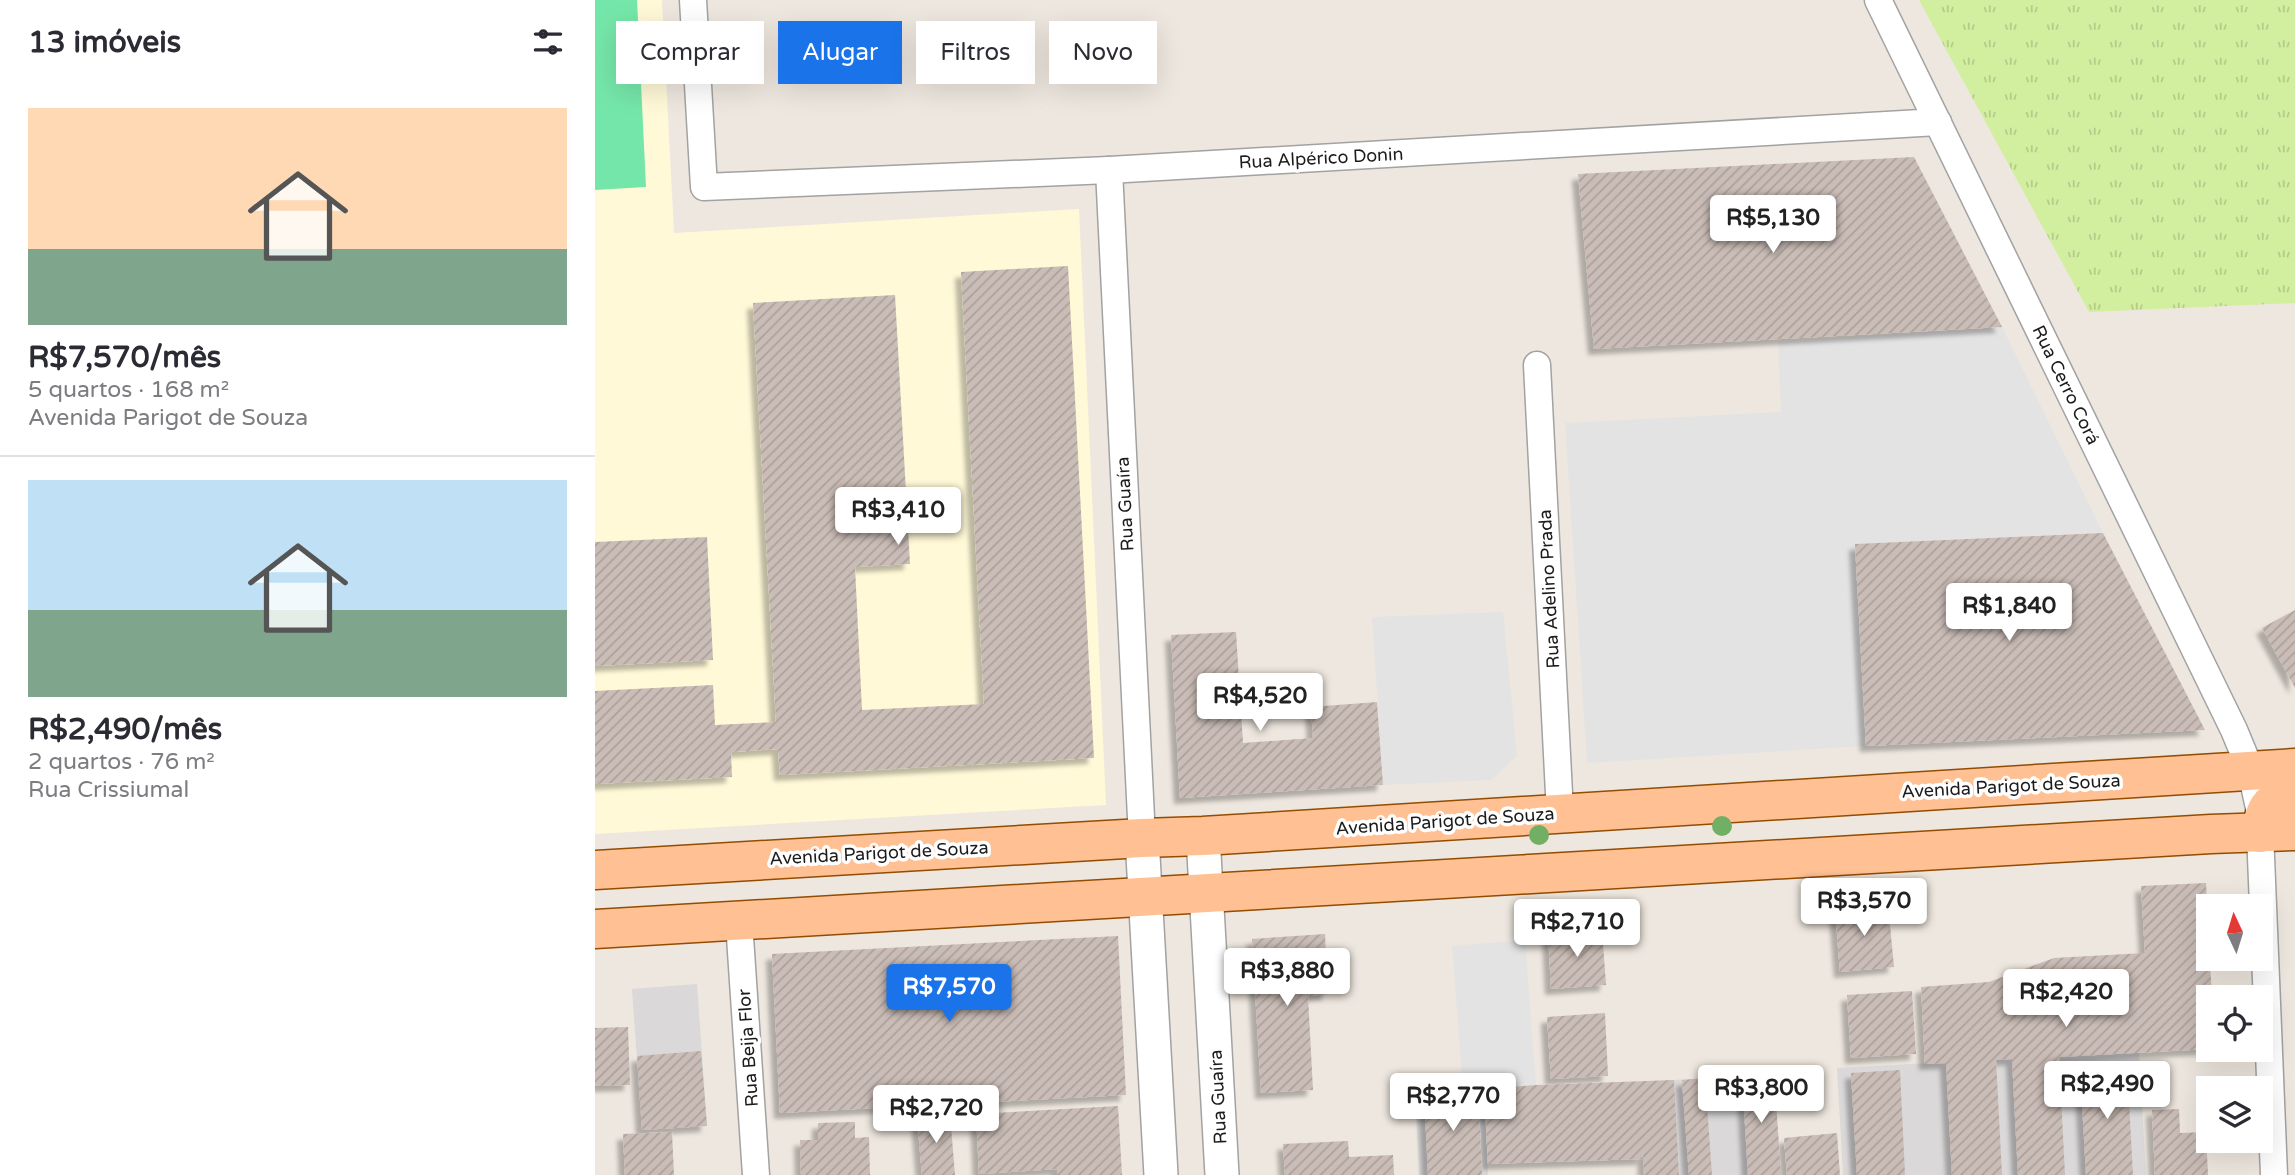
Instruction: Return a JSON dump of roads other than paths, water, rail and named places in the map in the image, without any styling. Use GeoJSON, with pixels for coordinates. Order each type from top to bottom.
{"type":"FeatureCollection","features":[{"type":"Feature","properties":{"kind":"main road","name":"Avenida Parigot de Souza"},"geometry":{"type":"LineString","coordinates":[[595,870],[1203,836],[2295,768]]}},
{"type":"Feature","properties":{"kind":"main road"},"geometry":{"type":"LineString","coordinates":[[595,929],[2277,832],[2266,808],[2295,791]]}},
{"type":"Feature","properties":{"kind":"main road"},"geometry":{"type":"LineString","coordinates":[[595,881],[673,866]]}},
{"type":"Feature","properties":{"kind":"street","name":"Rua Alpérico Donin"},"geometry":{"type":"LineString","coordinates":[[693,0],[704,187],[1108,170],[1938,122]]}},
{"type":"Feature","properties":{"kind":"street","name":"Rua Cerro Corá"},"geometry":{"type":"LineString","coordinates":[[1878,0],[2234,730],[2251,771],[2257,798],[2277,832],[2274,1175]]}},
{"type":"Feature","properties":{"kind":"street","name":"Rua Guaíra"},"geometry":{"type":"LineString","coordinates":[[1108,170],[1142,838]]}},
{"type":"Feature","properties":{"kind":"street","name":"Rua Adelino Prada"},"geometry":{"type":"LineString","coordinates":[[1537,365],[1560,813]]}},
{"type":"Feature","properties":{"kind":"street","name":"Rua Guaíra"},"geometry":{"type":"LineString","coordinates":[[1203,836],[1222,1175]]}},
{"type":"Feature","properties":{"kind":"street"},"geometry":{"type":"LineString","coordinates":[[1142,838],[1161,1175]]}},
{"type":"Feature","properties":{"kind":"street","name":"Rua Beija Flor"},"geometry":{"type":"LineString","coordinates":[[739,922],[757,1175]]}}]}
